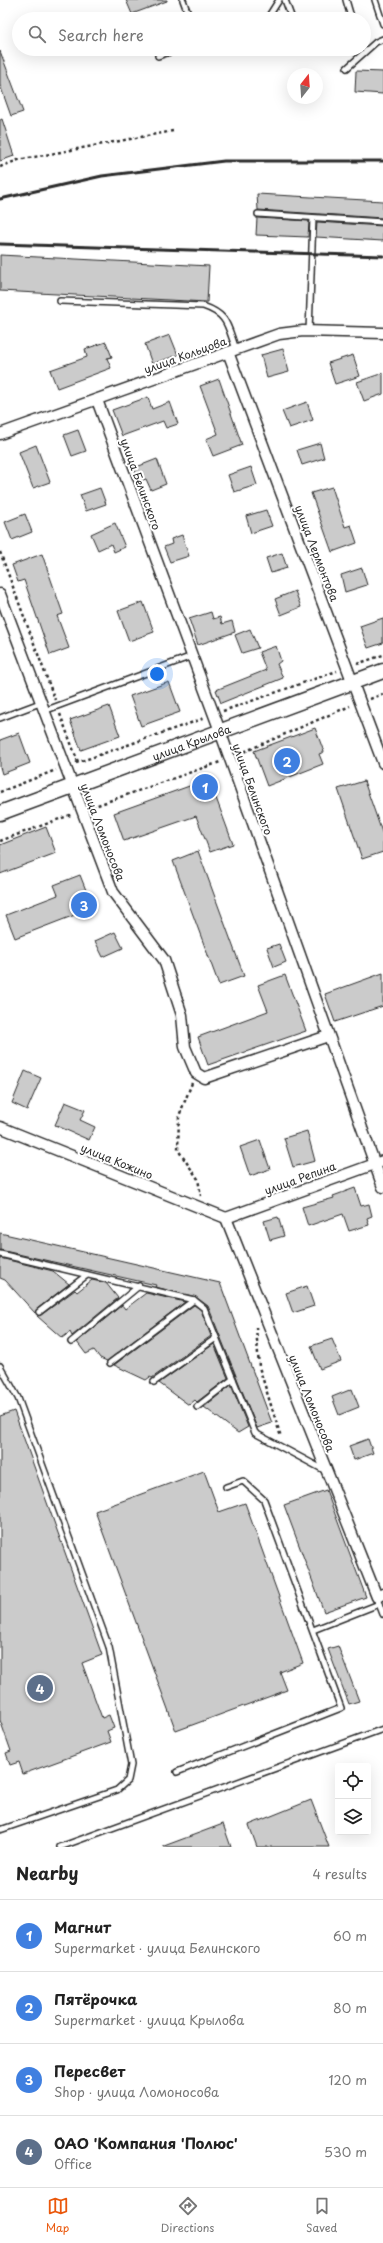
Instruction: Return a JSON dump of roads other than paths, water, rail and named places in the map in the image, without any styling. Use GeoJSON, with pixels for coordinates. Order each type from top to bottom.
{"type":"FeatureCollection","features":[{"type":"Feature","properties":{"kind":"main road","name":"улица Крылова"},"geometry":{"type":"LineString","coordinates":[[0,813],[383,671]]}},
{"type":"Feature","properties":{"kind":"street","name":"улица Кольцова"},"geometry":{"type":"LineString","coordinates":[[0,434],[279,334],[310,332],[383,333]]}},
{"type":"Feature","properties":{"kind":"street","name":"улица Лермонтова"},"geometry":{"type":"LineString","coordinates":[[232,351],[383,763]]}},
{"type":"Feature","properties":{"kind":"street","name":"улица Белинского"},"geometry":{"type":"LineString","coordinates":[[97,400],[220,731],[328,1036],[379,1162],[383,1186]]}},
{"type":"Feature","properties":{"kind":"street","name":"улица Ломоносова"},"geometry":{"type":"LineString","coordinates":[[0,594],[41,707],[113,892],[164,960],[182,1015],[185,1047],[196,1073],[204,1078],[328,1036]]}},
{"type":"Feature","properties":{"kind":"street","name":"улица Кожино"},"geometry":{"type":"LineString","coordinates":[[0,1127],[226,1218]]}},
{"type":"Feature","properties":{"kind":"street","name":"улица Репина"},"geometry":{"type":"LineString","coordinates":[[226,1218],[379,1162]]}},
{"type":"Feature","properties":{"kind":"street","name":"улица Ломоносова"},"geometry":{"type":"LineString","coordinates":[[226,1218],[327,1472],[380,1598]]}},
{"type":"Feature","properties":{"kind":"lane"},"geometry":{"type":"LineString","coordinates":[[183,0],[187,12]]}},
{"type":"Feature","properties":{"kind":"lane"},"geometry":{"type":"LineString","coordinates":[[271,12],[279,0]]}},
{"type":"Feature","properties":{"kind":"lane"},"geometry":{"type":"LineString","coordinates":[[285,0],[289,12]]}},
{"type":"Feature","properties":{"kind":"lane"},"geometry":{"type":"LineString","coordinates":[[346,0],[350,12]]}},
{"type":"Feature","properties":{"kind":"lane"},"geometry":{"type":"LineString","coordinates":[[375,0],[383,24]]}},
{"type":"Feature","properties":{"kind":"lane"},"geometry":{"type":"LineString","coordinates":[[371,46],[383,39]]}},
{"type":"Feature","properties":{"kind":"lane"},"geometry":{"type":"LineString","coordinates":[[347,68],[360,56]]}},
{"type":"Feature","properties":{"kind":"lane"},"geometry":{"type":"LineString","coordinates":[[258,214],[383,222]]}},
{"type":"Feature","properties":{"kind":"lane"},"geometry":{"type":"LineString","coordinates":[[310,332],[313,218]]}},
{"type":"Feature","properties":{"kind":"lane"},"geometry":{"type":"LineString","coordinates":[[60,301],[203,306],[216,311],[224,317],[232,351]]}},
{"type":"Feature","properties":{"kind":"lane"},"geometry":{"type":"LineString","coordinates":[[0,718],[41,707],[192,656]]}},
{"type":"Feature","properties":{"kind":"lane"},"geometry":{"type":"LineString","coordinates":[[0,1254],[194,1300],[204,1308],[255,1433],[327,1472]]}},
{"type":"Feature","properties":{"kind":"lane"},"geometry":{"type":"LineString","coordinates":[[39,1312],[87,1275]]}},
{"type":"Feature","properties":{"kind":"lane"},"geometry":{"type":"LineString","coordinates":[[71,1342],[139,1286]]}},
{"type":"Feature","properties":{"kind":"lane"},"geometry":{"type":"LineString","coordinates":[[110,1363],[194,1300]]}},
{"type":"Feature","properties":{"kind":"lane"},"geometry":{"type":"LineString","coordinates":[[154,1382],[216,1338]]}},
{"type":"Feature","properties":{"kind":"lane"},"geometry":{"type":"LineString","coordinates":[[0,1366],[18,1398],[109,1647],[131,1764],[128,1780],[117,1790],[0,1830]]}},
{"type":"Feature","properties":{"kind":"lane"},"geometry":{"type":"LineString","coordinates":[[197,1407],[233,1379]]}},
{"type":"Feature","properties":{"kind":"lane"},"geometry":{"type":"LineString","coordinates":[[177,1772],[341,1708],[264,1500],[244,1481],[226,1487]]}},
{"type":"Feature","properties":{"kind":"lane"},"geometry":{"type":"LineString","coordinates":[[313,1630],[380,1598],[383,1614]]}},
{"type":"Feature","properties":{"kind":"lane"},"geometry":{"type":"LineString","coordinates":[[60,1847],[383,1729]]}},
{"type":"Feature","properties":{"kind":"railway"},"geometry":{"type":"LineString","coordinates":[[0,199],[102,176],[224,161],[383,161]]}},
{"type":"Feature","properties":{"kind":"railway"},"geometry":{"type":"LineString","coordinates":[[0,244],[383,256]]}},
{"type":"Feature","properties":{"kind":"place","name":"Пятёрочка"},"geometry":{"type":"Point","coordinates":[287,761]}},
{"type":"Feature","properties":{"kind":"place","name":"Магнит"},"geometry":{"type":"Point","coordinates":[205,787]}},
{"type":"Feature","properties":{"kind":"place","name":"Пересвет"},"geometry":{"type":"Point","coordinates":[84,905]}},
{"type":"Feature","properties":{"kind":"place","name":"ОАО 'Компания 'Полюс'"},"geometry":{"type":"Point","coordinates":[40,1688]}}]}
